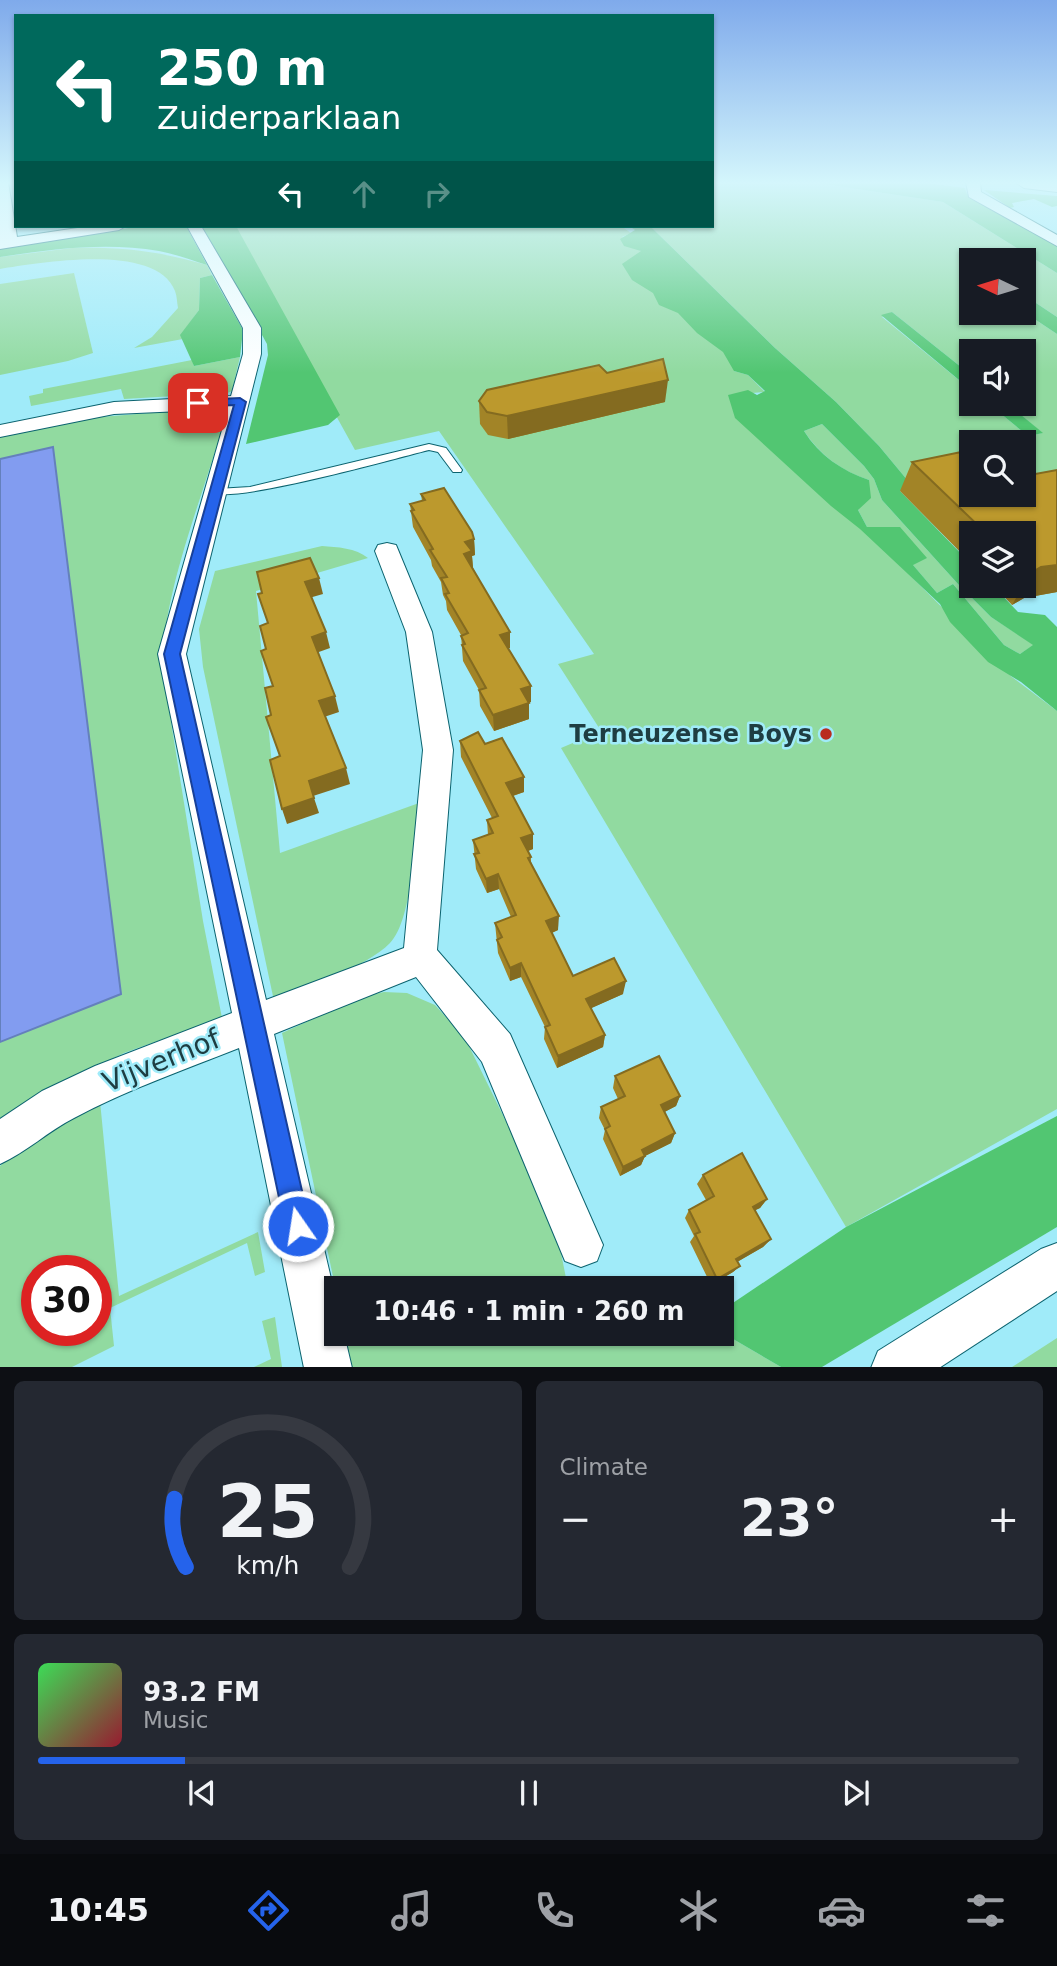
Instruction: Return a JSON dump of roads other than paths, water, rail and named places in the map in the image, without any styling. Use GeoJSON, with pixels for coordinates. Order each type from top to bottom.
{"type":"FeatureCollection","features":[{"type":"Feature","properties":{"kind":"street"},"geometry":{"type":"LineString","coordinates":[[205,246],[252,328],[252,354],[218,492],[172,654],[328,1367]]}},
{"type":"Feature","properties":{"kind":"street"},"geometry":{"type":"LineString","coordinates":[[0,431],[114,408],[240,402]]}},
{"type":"Feature","properties":{"kind":"street"},"geometry":{"type":"LineString","coordinates":[[387,551],[419,632],[438,750],[419,958],[496,1048],[582,1245]]}},
{"type":"Feature","properties":{"kind":"street","name":"Vijverhof"},"geometry":{"type":"LineString","coordinates":[[0,1143],[56,1104],[419,958]]}},
{"type":"Feature","properties":{"kind":"street"},"geometry":{"type":"LineString","coordinates":[[895,1367],[1057,1265]]}},
{"type":"Feature","properties":{"kind":"lane"},"geometry":{"type":"LineString","coordinates":[[218,492],[250,490],[429,447],[442,450],[458,468]]}},
{"type":"Feature","properties":{"kind":"water"},"geometry":{"type":"Polygon","coordinates":[[[53,447],[121,994],[0,1042],[0,459],[53,447]]]}},
{"type":"Feature","properties":{"kind":"place","name":"Terneuzense Boys"},"geometry":{"type":"Point","coordinates":[826,734]}}]}
